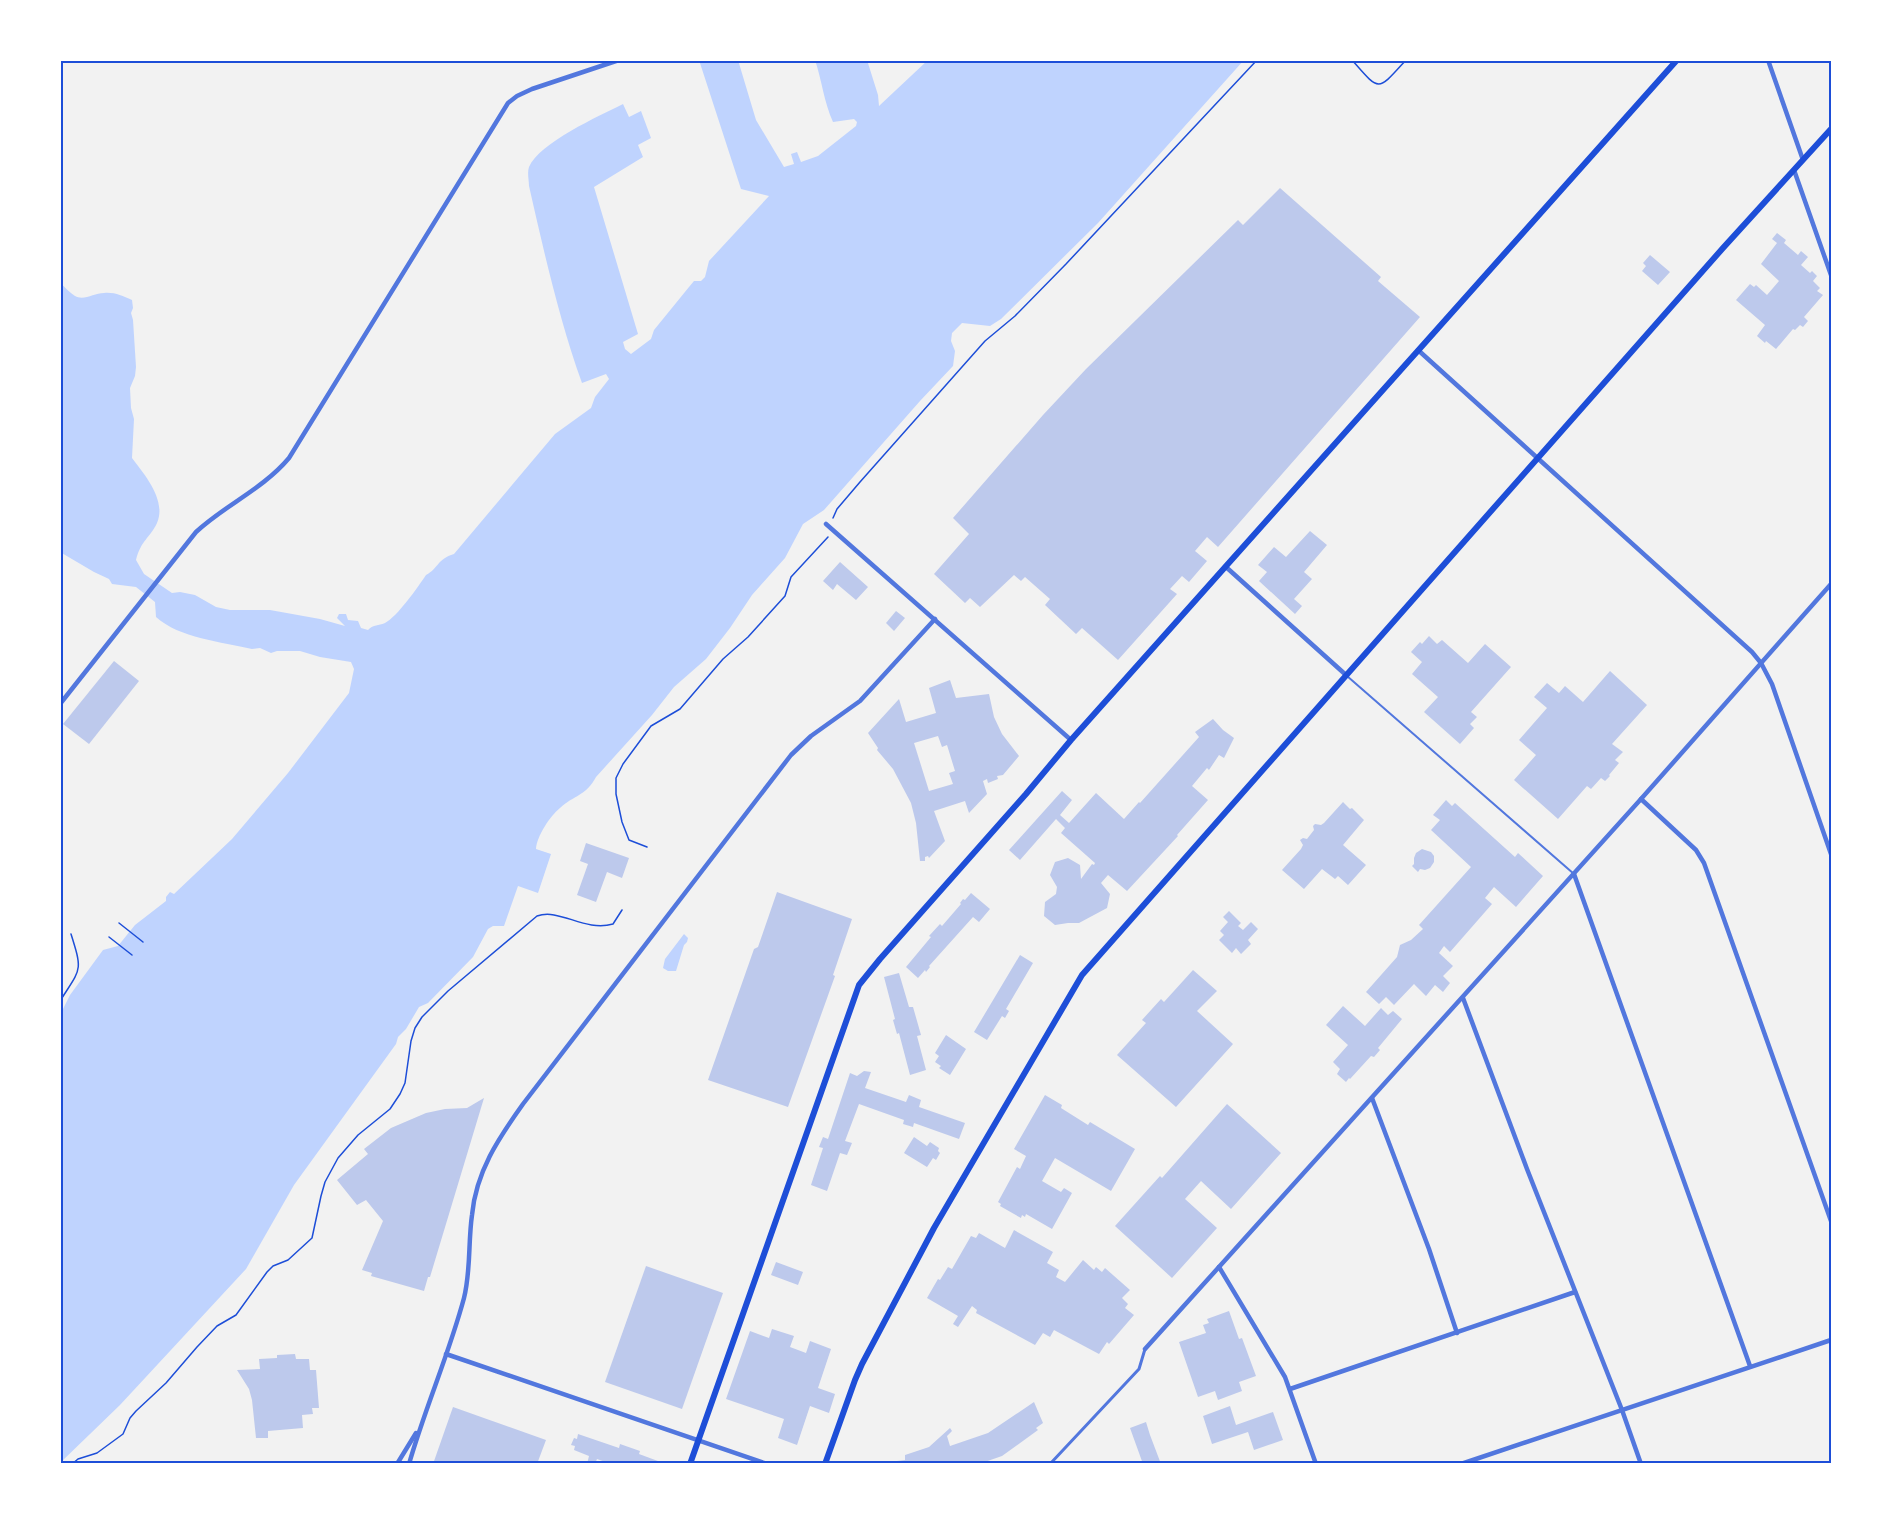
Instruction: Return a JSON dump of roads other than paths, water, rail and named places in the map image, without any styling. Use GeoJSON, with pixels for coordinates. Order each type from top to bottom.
{"type":"FeatureCollection","features":[{"type":"Feature","properties":{"kind":"main road"},"geometry":{"type":"LineString","coordinates":[[690,1464],[859,985],[1071,740],[1677,60]]}},
{"type":"Feature","properties":{"kind":"main road"},"geometry":{"type":"LineString","coordinates":[[825,1464],[862,1364],[934,1228],[1082,975],[1831,129]]}},
{"type":"Feature","properties":{"kind":"street"},"geometry":{"type":"LineString","coordinates":[[60,705],[185,544],[219,512],[264,483],[289,458],[508,103],[532,89],[619,60]]}},
{"type":"Feature","properties":{"kind":"street"},"geometry":{"type":"LineString","coordinates":[[1768,60],[1803,160]]}},
{"type":"Feature","properties":{"kind":"street"},"geometry":{"type":"LineString","coordinates":[[1794,170],[1831,275]]}},
{"type":"Feature","properties":{"kind":"street"},"geometry":{"type":"LineString","coordinates":[[1418,350],[1761,663],[1772,684],[1831,854]]}},
{"type":"Feature","properties":{"kind":"street"},"geometry":{"type":"LineString","coordinates":[[828,526],[1071,740]]}},
{"type":"Feature","properties":{"kind":"street"},"geometry":{"type":"LineString","coordinates":[[1226,567],[1346,675]]}},
{"type":"Feature","properties":{"kind":"street"},"geometry":{"type":"LineString","coordinates":[[1050,1464],[1139,1369],[1145,1349],[1641,799],[1831,584]]}},
{"type":"Feature","properties":{"kind":"street"},"geometry":{"type":"LineString","coordinates":[[409,1464],[419,1428],[460,1311],[468,1277],[474,1197],[484,1166],[499,1137],[791,755],[811,736],[860,701],[935,619]]}},
{"type":"Feature","properties":{"kind":"street"},"geometry":{"type":"LineString","coordinates":[[1641,799],[1696,850],[1704,863],[1831,1221]]}},
{"type":"Feature","properties":{"kind":"street"},"geometry":{"type":"LineString","coordinates":[[1574,873],[1750,1366]]}},
{"type":"Feature","properties":{"kind":"street"},"geometry":{"type":"LineString","coordinates":[[1462,998],[1641,1464]]}},
{"type":"Feature","properties":{"kind":"street"},"geometry":{"type":"LineString","coordinates":[[1372,1098],[1430,1252],[1457,1333]]}},
{"type":"Feature","properties":{"kind":"street"},"geometry":{"type":"LineString","coordinates":[[1219,1268],[1285,1377],[1316,1464]]}},
{"type":"Feature","properties":{"kind":"street"},"geometry":{"type":"LineString","coordinates":[[1290,1389],[1575,1292]]}},
{"type":"Feature","properties":{"kind":"street"},"geometry":{"type":"LineString","coordinates":[[1461,1464],[1831,1340]]}},
{"type":"Feature","properties":{"kind":"street"},"geometry":{"type":"LineString","coordinates":[[446,1354],[767,1464]]}},
{"type":"Feature","properties":{"kind":"street"},"geometry":{"type":"LineString","coordinates":[[397,1464],[419,1428]]}},
{"type":"Feature","properties":{"kind":"lane"},"geometry":{"type":"LineString","coordinates":[[1346,675],[1574,873]]}},
{"type":"Feature","properties":{"kind":"water"},"geometry":{"type":"Polygon","coordinates":[[[699,60],[738,60],[756,120],[784,167],[794,164],[791,154],[797,152],[801,162],[818,156],[856,126],[857,122],[854,119],[833,122],[815,60],[867,60],[878,95],[879,106],[928,60],[1244,60],[1098,223],[1001,319],[990,326],[962,323],[952,333],[951,341],[955,351],[953,366],[824,510],[803,524],[785,558],[752,595],[706,659],[674,687],[588,788],[565,804],[548,821],[541,832],[536,849],[551,854],[538,893],[518,886],[504,926],[493,926],[488,929],[473,957],[428,1003],[419,1007],[406,1029],[398,1037],[396,1044],[294,1185],[246,1269],[120,1405],[60,1463],[60,1015],[70,995],[103,950],[118,946],[135,925],[166,901],[170,892],[174,894],[232,839],[288,773],[349,693],[354,669],[351,662],[300,651],[271,653],[260,648],[252,649],[176,630],[156,617],[155,602],[136,587],[112,584],[109,579],[60,552],[60,283],[78,297],[108,293],[132,300],[136,367],[130,388],[134,419],[132,458],[153,488],[159,505],[157,523],[140,548],[136,560],[144,574],[172,593],[195,595],[216,607],[230,610],[270,610],[345,626],[337,618],[339,614],[346,614],[348,620],[358,621],[361,628],[368,630],[390,620],[426,575],[444,558],[454,554],[555,434],[591,408],[595,397],[609,379],[606,374],[582,383],[552,285],[529,186],[528,169],[535,158],[571,131],[623,104],[629,117],[641,111],[651,138],[638,145],[643,157],[594,187],[638,334],[623,342],[625,349],[631,354],[651,339],[654,330],[694,281],[701,281],[705,277],[709,261],[769,196],[741,189],[699,60]]]}},
{"type":"Feature","properties":{"kind":"water"},"geometry":{"type":"Polygon","coordinates":[[[684,934],[688,938],[676,971],[668,971],[663,968],[665,959],[684,934]]]}}]}
